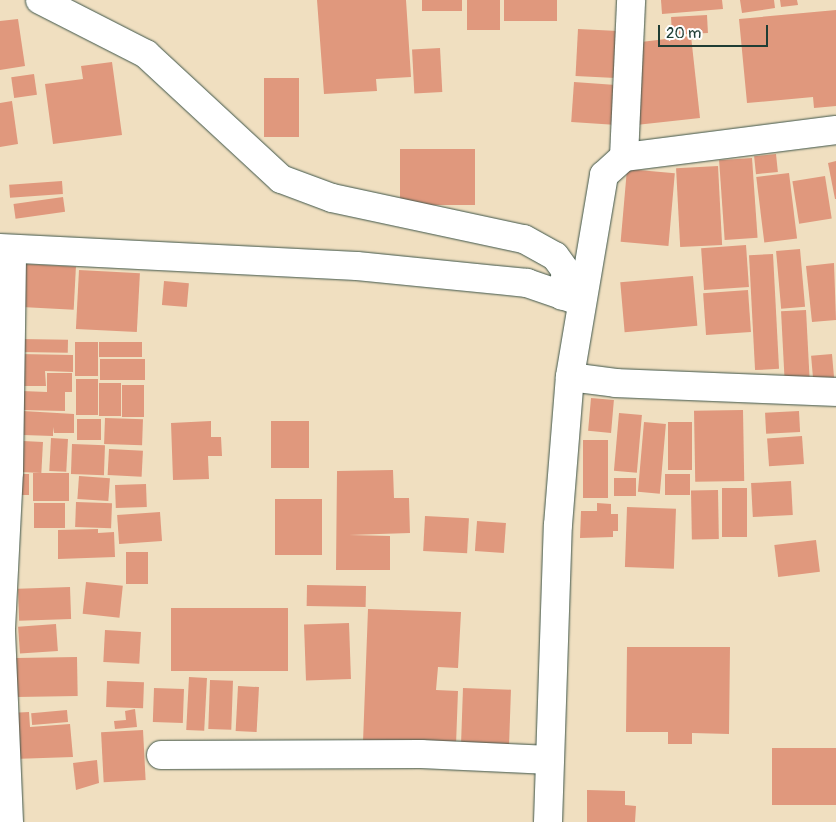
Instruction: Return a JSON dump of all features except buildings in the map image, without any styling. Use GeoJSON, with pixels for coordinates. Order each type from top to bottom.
{"type":"FeatureCollection","features":[{"type":"Feature","properties":{"kind":"street"},"geometry":{"type":"LineString","coordinates":[[40,0],[146,54],[280,179],[332,198],[524,239],[555,256],[566,271],[571,299],[570,377],[558,525],[548,822]]}},
{"type":"Feature","properties":{"kind":"street"},"geometry":{"type":"LineString","coordinates":[[624,157],[631,0]]}},
{"type":"Feature","properties":{"kind":"street"},"geometry":{"type":"LineString","coordinates":[[571,299],[604,175],[624,157],[836,130]]}},
{"type":"Feature","properties":{"kind":"street"},"geometry":{"type":"LineString","coordinates":[[9,822],[1,629],[9,472],[6,249],[357,266],[527,283],[571,299]]}},
{"type":"Feature","properties":{"kind":"street"},"geometry":{"type":"LineString","coordinates":[[570,377],[616,383],[836,392]]}},
{"type":"Feature","properties":{"kind":"street"},"geometry":{"type":"LineString","coordinates":[[161,755],[421,754],[550,760]]}}]}
